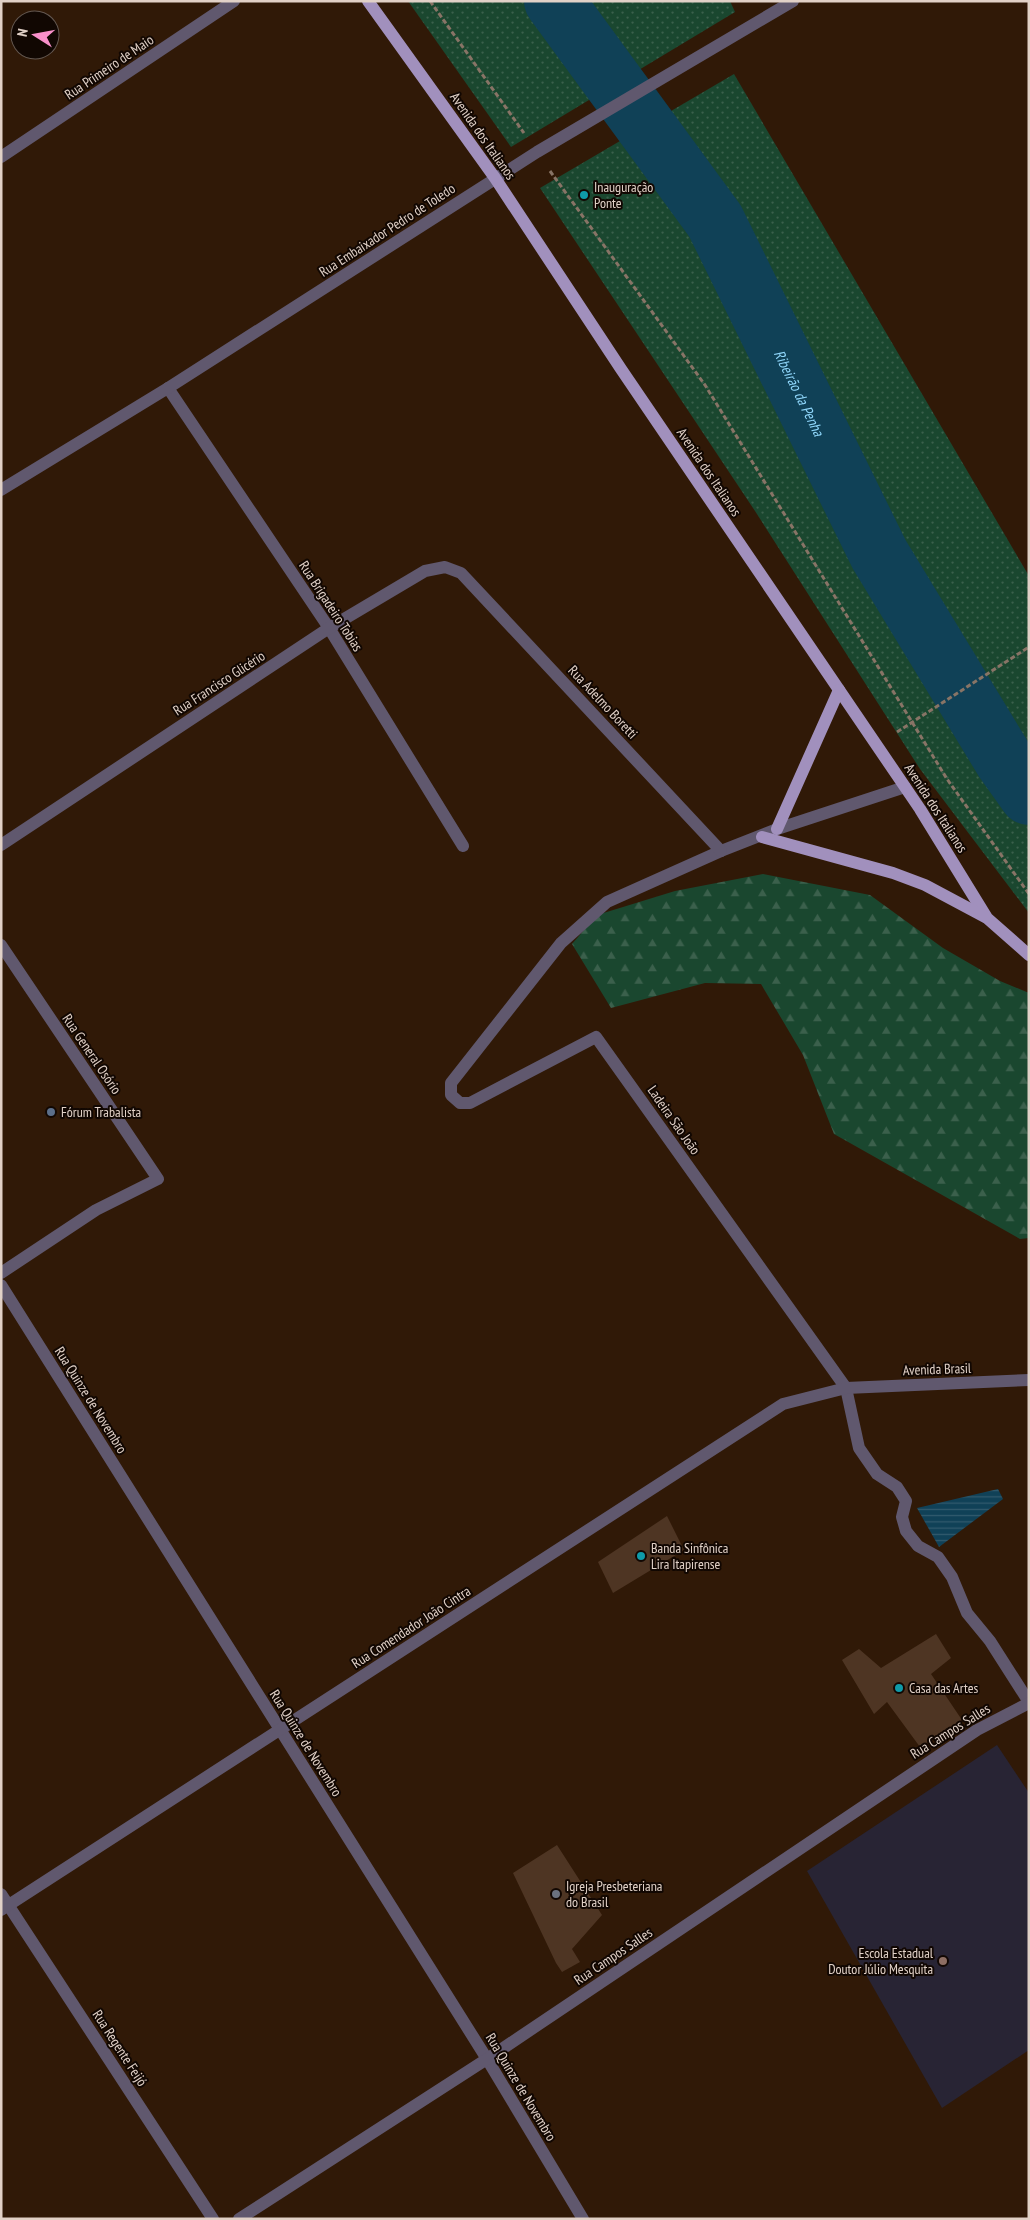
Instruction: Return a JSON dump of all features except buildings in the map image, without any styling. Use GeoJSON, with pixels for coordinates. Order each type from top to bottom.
{"type":"FeatureCollection","features":[{"type":"Feature","properties":{"kind":"main road","name":"Avenida dos Italianos"},"geometry":{"type":"LineString","coordinates":[[368,1],[495,178],[621,369],[905,788],[986,918],[1029,955]]}},
{"type":"Feature","properties":{"kind":"main road"},"geometry":{"type":"LineString","coordinates":[[777,830],[839,690]]}},
{"type":"Feature","properties":{"kind":"main road"},"geometry":{"type":"LineString","coordinates":[[762,837],[893,873],[925,885],[986,918]]}},
{"type":"Feature","properties":{"kind":"street","name":"Rua Primeiro de Maio"},"geometry":{"type":"LineString","coordinates":[[1,157],[234,1]]}},
{"type":"Feature","properties":{"kind":"street","name":"Rua Embaixador Pedro de Toledo"},"geometry":{"type":"LineString","coordinates":[[1,490],[168,388],[536,152],[594,120],[793,1]]}},
{"type":"Feature","properties":{"kind":"street","name":"Rua Brigadeiro Tobias"},"geometry":{"type":"LineString","coordinates":[[168,388],[329,628],[463,846]]}},
{"type":"Feature","properties":{"kind":"street","name":"Rua Francisco Glicério"},"geometry":{"type":"LineString","coordinates":[[1,845],[329,628],[425,571],[445,567],[461,573]]}},
{"type":"Feature","properties":{"kind":"street","name":"Rua Adelmo Boretti"},"geometry":{"type":"LineString","coordinates":[[461,573],[721,851]]}},
{"type":"Feature","properties":{"kind":"street","name":"Ladeira São João"},"geometry":{"type":"LineString","coordinates":[[905,788],[777,830],[721,851],[607,902],[561,943],[451,1083],[451,1095],[460,1103],[470,1103],[596,1037],[846,1388],[859,1448],[877,1474],[897,1487],[906,1501],[902,1518],[906,1531],[918,1546],[938,1557],[952,1577],[967,1614],[990,1641],[1029,1702]]}},
{"type":"Feature","properties":{"kind":"street","name":"Rua General Osório"},"geometry":{"type":"LineString","coordinates":[[1,945],[158,1179],[96,1210],[1,1274]]}},
{"type":"Feature","properties":{"kind":"street","name":"Rua Quinze de Novembro"},"geometry":{"type":"LineString","coordinates":[[1,1285],[279,1730],[487,2058],[583,2219]]}},
{"type":"Feature","properties":{"kind":"street","name":"Avenida Brasil"},"geometry":{"type":"LineString","coordinates":[[846,1388],[1029,1380]]}},
{"type":"Feature","properties":{"kind":"street","name":"Rua Comendador João Cintra"},"geometry":{"type":"LineString","coordinates":[[5,1908],[783,1404],[846,1388]]}},
{"type":"Feature","properties":{"kind":"street","name":"Rua Campos Salles"},"geometry":{"type":"LineString","coordinates":[[239,2219],[487,2058],[870,1800],[977,1730],[1029,1702]]}},
{"type":"Feature","properties":{"kind":"street","name":"Rua Regente Feijó"},"geometry":{"type":"LineString","coordinates":[[1,1894],[5,1908],[213,2219]]}},
{"type":"Feature","properties":{"kind":"path"},"geometry":{"type":"LineString","coordinates":[[430,1],[536,152],[705,385],[946,779],[1029,894]]}},
{"type":"Feature","properties":{"kind":"path"},"geometry":{"type":"LineString","coordinates":[[876,745],[1029,647]]}},
{"type":"Feature","properties":{"kind":"shaded area","name":"Escola Estadual Doutor Júlio Mesquita"},"geometry":{"type":"Polygon","coordinates":[[[997,1745],[1029,1793],[1029,2050],[942,2108],[807,1871],[997,1745]]]}},
{"type":"Feature","properties":{"kind":"green space"},"geometry":{"type":"Polygon","coordinates":[[[408,1],[730,1],[735,12],[511,147],[408,1]]]}},
{"type":"Feature","properties":{"kind":"green space"},"geometry":{"type":"Polygon","coordinates":[[[734,74],[1029,576],[1029,913],[920,769],[755,511],[540,188],[734,74]]]}},
{"type":"Feature","properties":{"kind":"green space"},"geometry":{"type":"Polygon","coordinates":[[[763,874],[870,895],[943,948],[1000,981],[1029,993],[1029,1238],[1020,1239],[834,1134],[803,1055],[761,984],[705,983],[611,1008],[572,944],[597,915],[675,891],[763,874]]]}},
{"type":"Feature","properties":{"kind":"water"},"geometry":{"type":"Polygon","coordinates":[[[998,1489],[1003,1499],[939,1547],[917,1508],[998,1489]]]}},
{"type":"Feature","properties":{"kind":"waterway","name":"Ribeirão da Penha"},"geometry":{"type":"LineString","coordinates":[[554,1],[715,221],[879,554],[1004,760],[1029,795]]}},
{"type":"Feature","properties":{"kind":"place","name":"Inauguração Ponte"},"geometry":{"type":"Point","coordinates":[584,195]}},
{"type":"Feature","properties":{"kind":"place","name":"Fórum Trabalista"},"geometry":{"type":"Point","coordinates":[51,1112]}},
{"type":"Feature","properties":{"kind":"place","name":"Banda Sinfônica Lira Itapirense"},"geometry":{"type":"Point","coordinates":[641,1556]}},
{"type":"Feature","properties":{"kind":"place","name":"Casa das Artes"},"geometry":{"type":"Point","coordinates":[899,1688]}},
{"type":"Feature","properties":{"kind":"place","name":"Igreja Presbeteriana do Brasil"},"geometry":{"type":"Point","coordinates":[556,1894]}},
{"type":"Feature","properties":{"kind":"place","name":"Escola Estadual Doutor Júlio Mesquita"},"geometry":{"type":"Point","coordinates":[943,1961]}}]}
